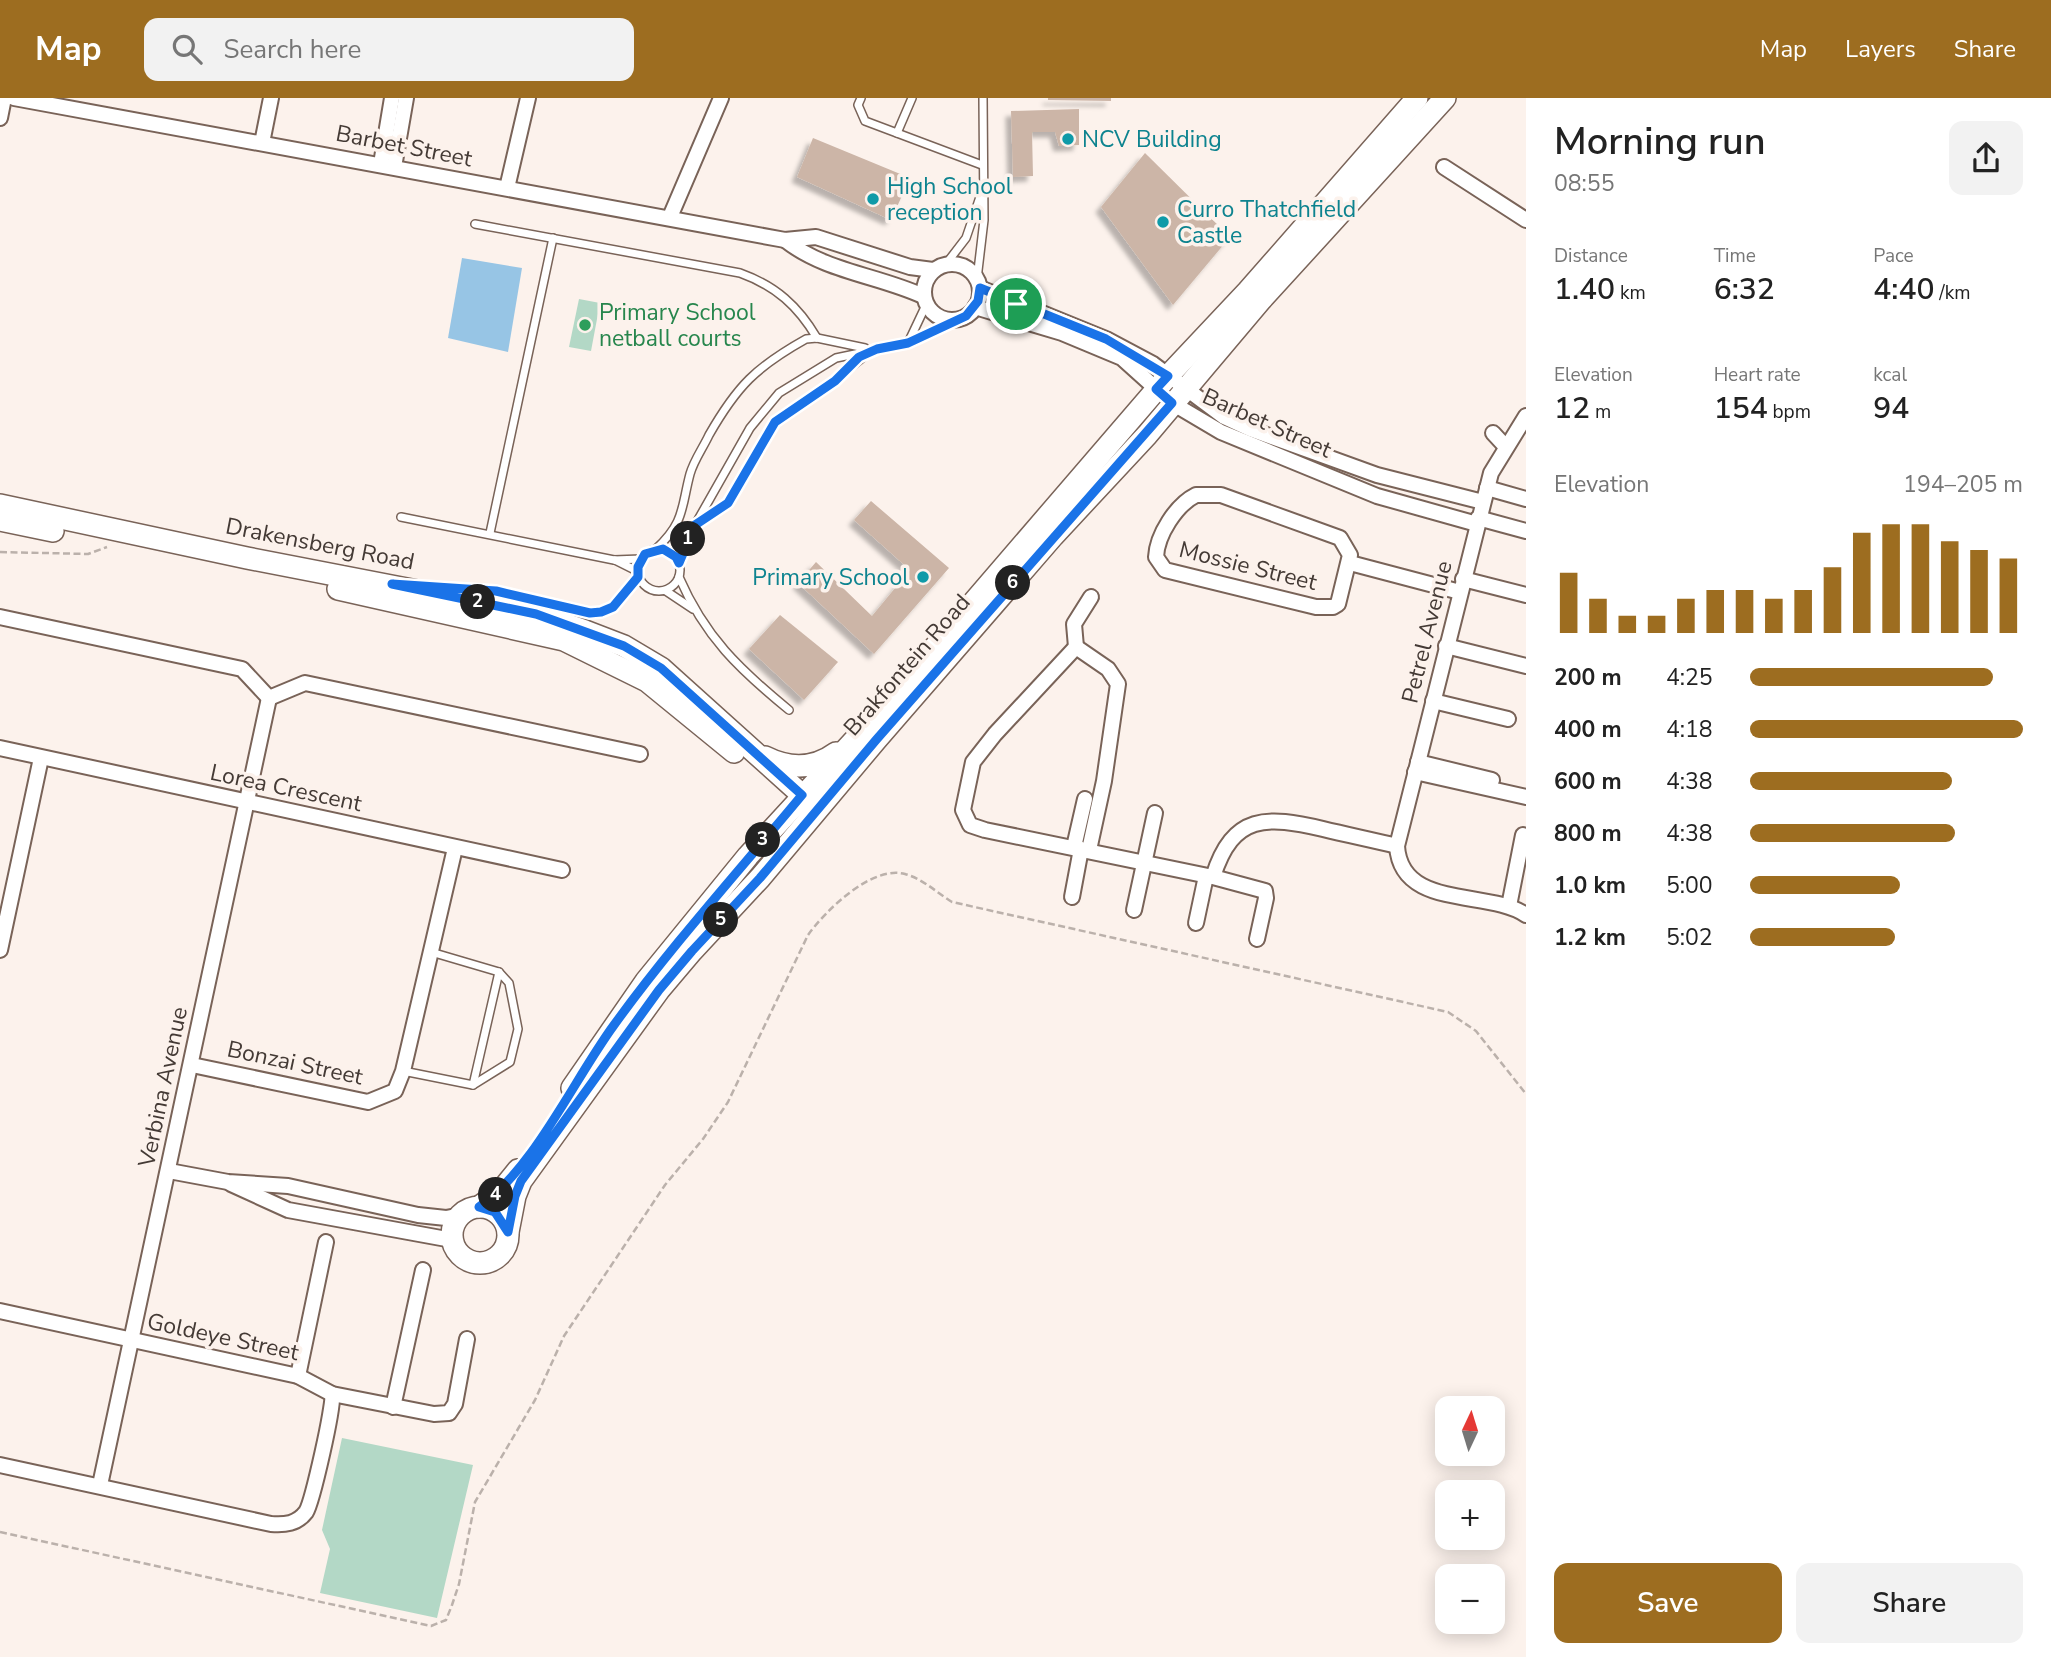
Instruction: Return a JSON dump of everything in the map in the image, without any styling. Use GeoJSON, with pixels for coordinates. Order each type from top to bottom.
{"type":"FeatureCollection","features":[{"type":"Feature","properties":{"kind":"street"},"geometry":{"type":"LineString","coordinates":[[0,118],[4,98]]}},
{"type":"Feature","properties":{"kind":"street","name":"Barbet Street"},"geometry":{"type":"LineString","coordinates":[[14,98],[785,240],[816,237],[911,267],[940,267]]}},
{"type":"Feature","properties":{"kind":"street"},"geometry":{"type":"LineString","coordinates":[[262,143],[271,98]]}},
{"type":"Feature","properties":{"kind":"street"},"geometry":{"type":"LineString","coordinates":[[387,165],[392,98]]}},
{"type":"Feature","properties":{"kind":"street"},"geometry":{"type":"LineString","coordinates":[[387,165],[406,98]]}},
{"type":"Feature","properties":{"kind":"street"},"geometry":{"type":"LineString","coordinates":[[508,188],[528,98]]}},
{"type":"Feature","properties":{"kind":"street"},"geometry":{"type":"LineString","coordinates":[[670,217],[721,98]]}},
{"type":"Feature","properties":{"kind":"street","name":"Brakfontein Road"},"geometry":{"type":"LineString","coordinates":[[807,806],[1170,390],[1248,291],[1417,98]]}},
{"type":"Feature","properties":{"kind":"street","name":"Brakfontein Road"},"geometry":{"type":"LineString","coordinates":[[470,1211],[511,1180],[638,1006],[692,951],[861,733],[1170,390],[1259,301],[1445,98]]}},
{"type":"Feature","properties":{"kind":"street"},"geometry":{"type":"LineString","coordinates":[[1444,167],[1526,220]]}},
{"type":"Feature","properties":{"kind":"street","name":"Barbet Street"},"geometry":{"type":"LineString","coordinates":[[785,240],[805,255],[821,262],[925,300]]}},
{"type":"Feature","properties":{"kind":"street"},"geometry":{"type":"LineString","coordinates":[[964,266],[979,283],[975,307],[966,316],[953,320],[938,316],[925,300],[925,282],[940,267],[964,266]]}},
{"type":"Feature","properties":{"kind":"street","name":"Barbet Street"},"geometry":{"type":"LineString","coordinates":[[979,283],[1106,339],[1221,432],[1386,499],[1480,514]]}},
{"type":"Feature","properties":{"kind":"street","name":"Barbet Street"},"geometry":{"type":"LineString","coordinates":[[975,307],[1023,320],[1104,349],[1170,390],[1250,429],[1393,479],[1480,514]]}},
{"type":"Feature","properties":{"kind":"street","name":"Petrel Avenue"},"geometry":{"type":"LineString","coordinates":[[1397,846],[1487,488],[1506,447],[1526,416]]}},
{"type":"Feature","properties":{"kind":"street"},"geometry":{"type":"LineString","coordinates":[[1493,433],[1506,447]]}},
{"type":"Feature","properties":{"kind":"street"},"geometry":{"type":"LineString","coordinates":[[1386,499],[1393,479]]}},
{"type":"Feature","properties":{"kind":"street"},"geometry":{"type":"LineString","coordinates":[[1487,488],[1526,499]]}},
{"type":"Feature","properties":{"kind":"street","name":"Mossie Street"},"geometry":{"type":"LineString","coordinates":[[1206,494],[1221,495],[1340,538],[1350,555],[1350,563],[1338,604],[1326,608],[1165,570],[1159,564],[1157,550],[1166,528],[1187,500],[1206,494]]}},
{"type":"Feature","properties":{"kind":"street","name":"Drakensberg Road"},"geometry":{"type":"LineString","coordinates":[[0,505],[258,561],[392,584],[536,614],[624,646],[661,668],[807,806]]}},
{"type":"Feature","properties":{"kind":"street"},"geometry":{"type":"LineString","coordinates":[[1480,514],[1526,522]]}},
{"type":"Feature","properties":{"kind":"street"},"geometry":{"type":"LineString","coordinates":[[1480,514],[1526,531]]}},
{"type":"Feature","properties":{"kind":"street","name":"Drakensberg Road"},"geometry":{"type":"LineString","coordinates":[[0,520],[344,590],[564,640],[647,681],[807,806]]}},
{"type":"Feature","properties":{"kind":"street","name":"Mossie Street"},"geometry":{"type":"LineString","coordinates":[[1350,563],[1462,586],[1526,595]]}},
{"type":"Feature","properties":{"kind":"street"},"geometry":{"type":"LineString","coordinates":[[1091,597],[1074,624],[1076,647],[978,753],[963,810],[971,825],[985,830],[1209,876],[1265,891],[1266,898],[1257,939]]}},
{"type":"Feature","properties":{"kind":"street"},"geometry":{"type":"LineString","coordinates":[[0,617],[242,669],[269,698],[305,683],[640,754]]}},
{"type":"Feature","properties":{"kind":"street"},"geometry":{"type":"LineString","coordinates":[[1447,641],[1526,657]]}},
{"type":"Feature","properties":{"kind":"street"},"geometry":{"type":"LineString","coordinates":[[1447,641],[1526,666]]}},
{"type":"Feature","properties":{"kind":"street"},"geometry":{"type":"LineString","coordinates":[[1076,647],[1108,669],[1118,684],[1104,781],[1081,849]]}},
{"type":"Feature","properties":{"kind":"street","name":"Verbina Avenue"},"geometry":{"type":"LineString","coordinates":[[100,1485],[269,698]]}},
{"type":"Feature","properties":{"kind":"street"},"geometry":{"type":"LineString","coordinates":[[1433,701],[1508,719]]}},
{"type":"Feature","properties":{"kind":"street"},"geometry":{"type":"LineString","coordinates":[[747,748],[782,765],[800,767],[829,758],[861,733]]}},
{"type":"Feature","properties":{"kind":"street","name":"Lorea Crescent"},"geometry":{"type":"LineString","coordinates":[[0,748],[562,870]]}},
{"type":"Feature","properties":{"kind":"street"},"geometry":{"type":"LineString","coordinates":[[0,950],[41,758]]}},
{"type":"Feature","properties":{"kind":"street"},"geometry":{"type":"LineString","coordinates":[[1416,767],[1492,780]]}},
{"type":"Feature","properties":{"kind":"street"},"geometry":{"type":"LineString","coordinates":[[1416,767],[1526,797]]}},
{"type":"Feature","properties":{"kind":"street"},"geometry":{"type":"LineString","coordinates":[[1072,897],[1081,849],[1084,799]]}},
{"type":"Feature","properties":{"kind":"street"},"geometry":{"type":"LineString","coordinates":[[1135,910],[1155,813]]}},
{"type":"Feature","properties":{"kind":"street"},"geometry":{"type":"LineString","coordinates":[[1196,923],[1209,876],[1227,844],[1261,820],[1289,821],[1397,846],[1404,867],[1423,889],[1509,906],[1526,915]]}},
{"type":"Feature","properties":{"kind":"street"},"geometry":{"type":"LineString","coordinates":[[1509,906],[1523,835]]}},
{"type":"Feature","properties":{"kind":"street"},"geometry":{"type":"LineString","coordinates":[[403,1072],[455,848]]}},
{"type":"Feature","properties":{"kind":"street","name":"Brakfontein Road"},"geometry":{"type":"LineString","coordinates":[[508,1232],[515,1196],[521,1181],[638,1006]]}},
{"type":"Feature","properties":{"kind":"street","name":"Bonzai Street"},"geometry":{"type":"LineString","coordinates":[[192,1065],[368,1102],[395,1091],[403,1072]]}},
{"type":"Feature","properties":{"kind":"street"},"geometry":{"type":"LineString","coordinates":[[169,1171],[228,1182],[288,1186],[434,1217],[470,1211],[495,1212],[508,1232],[508,1241],[499,1256],[484,1263],[475,1263],[460,1255],[452,1240],[453,1226],[470,1211]]}},
{"type":"Feature","properties":{"kind":"street"},"geometry":{"type":"LineString","coordinates":[[228,1182],[288,1210],[452,1240]]}},
{"type":"Feature","properties":{"kind":"street"},"geometry":{"type":"LineString","coordinates":[[299,1376],[326,1242]]}},
{"type":"Feature","properties":{"kind":"street"},"geometry":{"type":"LineString","coordinates":[[393,1408],[423,1270]]}},
{"type":"Feature","properties":{"kind":"street","name":"Goldeye Street"},"geometry":{"type":"LineString","coordinates":[[0,1311],[299,1376],[332,1394],[434,1414],[449,1413],[455,1404],[467,1339]]}},
{"type":"Feature","properties":{"kind":"street"},"geometry":{"type":"LineString","coordinates":[[0,1465],[271,1524],[291,1523],[309,1507],[332,1410],[332,1394]]}},
{"type":"Feature","properties":{"kind":"lane"},"geometry":{"type":"LineString","coordinates":[[860,98],[860,114],[864,121],[982,165]]}},
{"type":"Feature","properties":{"kind":"lane"},"geometry":{"type":"LineString","coordinates":[[897,133],[912,98]]}},
{"type":"Feature","properties":{"kind":"lane"},"geometry":{"type":"LineString","coordinates":[[979,283],[984,220],[983,98]]}},
{"type":"Feature","properties":{"kind":"lane"},"geometry":{"type":"LineString","coordinates":[[940,267],[966,238],[982,192]]}},
{"type":"Feature","properties":{"kind":"lane"},"geometry":{"type":"LineString","coordinates":[[475,224],[757,279],[786,296],[817,338]]}},
{"type":"Feature","properties":{"kind":"lane"},"geometry":{"type":"LineString","coordinates":[[490,533],[553,238]]}},
{"type":"Feature","properties":{"kind":"lane"},"geometry":{"type":"LineString","coordinates":[[908,343],[925,300]]}},
{"type":"Feature","properties":{"kind":"lane"},"geometry":{"type":"LineString","coordinates":[[789,710],[740,670],[721,649],[693,609],[680,577],[679,563],[695,525],[750,428],[779,393],[836,358],[908,343],[953,320]]}},
{"type":"Feature","properties":{"kind":"lane"},"geometry":{"type":"LineString","coordinates":[[401,517],[614,560],[641,559],[670,536],[682,516],[695,462],[731,396],[748,379],[806,340],[817,338],[877,349]]}},
{"type":"Feature","properties":{"kind":"lane"},"geometry":{"type":"LineString","coordinates":[[695,525],[728,503],[775,422],[835,381],[859,357],[877,349]]}},
{"type":"Feature","properties":{"kind":"lane"},"geometry":{"type":"LineString","coordinates":[[656,549],[670,552],[679,563]]}},
{"type":"Feature","properties":{"kind":"lane"},"geometry":{"type":"LineString","coordinates":[[392,584],[496,591],[590,613],[601,612],[613,607],[638,574],[641,559]]}},
{"type":"Feature","properties":{"kind":"lane"},"geometry":{"type":"LineString","coordinates":[[614,560],[638,574],[652,591],[666,591],[693,609]]}},
{"type":"Feature","properties":{"kind":"lane"},"geometry":{"type":"LineString","coordinates":[[666,591],[680,577]]}},
{"type":"Feature","properties":{"kind":"lane"},"geometry":{"type":"LineString","coordinates":[[403,1072],[473,1085],[510,1062],[518,1029],[509,984],[499,972],[431,952]]}},
{"type":"Feature","properties":{"kind":"lane"},"geometry":{"type":"LineString","coordinates":[[473,1085],[499,972]]}},
{"type":"Feature","properties":{"kind":"path"},"geometry":{"type":"LineString","coordinates":[[0,552],[88,554],[103,550],[110,543]]}},
{"type":"Feature","properties":{"kind":"path"},"geometry":{"type":"LineString","coordinates":[[0,1532],[431,1626],[440,1625],[446,1620],[459,1584],[475,1502],[535,1400],[564,1336],[645,1215],[727,1102],[808,935],[822,915],[883,873],[892,872],[919,878],[952,902],[1448,1012],[1476,1031],[1526,1094]]}},
{"type":"Feature","properties":{"kind":"green space","name":"Primary School netball courts"},"geometry":{"type":"Polygon","coordinates":[[[579,299],[600,303],[591,351],[569,347],[579,299]]]}},
{"type":"Feature","properties":{"kind":"green space"},"geometry":{"type":"Polygon","coordinates":[[[342,1438],[473,1465],[437,1618],[320,1593],[330,1549],[322,1530],[342,1438]]]}},
{"type":"Feature","properties":{"kind":"water"},"geometry":{"type":"Polygon","coordinates":[[[462,258],[522,268],[508,352],[448,338],[462,258]]]}},
{"type":"Feature","properties":{"kind":"building"},"geometry":{"type":"Polygon","coordinates":[[[1111,98],[1111,101],[1048,100],[1111,98]]]}},
{"type":"Feature","properties":{"kind":"building","name":"NCV Building"},"geometry":{"type":"Polygon","coordinates":[[[1079,109],[1079,145],[1059,146],[1055,132],[1032,132],[1033,176],[1013,177],[1011,111],[1079,109]]]}},
{"type":"Feature","properties":{"kind":"building","name":"High School reception"},"geometry":{"type":"Polygon","coordinates":[[[813,138],[910,178],[891,220],[797,177],[813,138]]]}},
{"type":"Feature","properties":{"kind":"building","name":"Curro Thatchfield Castle"},"geometry":{"type":"Polygon","coordinates":[[[1145,153],[1230,237],[1173,305],[1101,207],[1145,153]]]}},
{"type":"Feature","properties":{"kind":"building","name":"Primary School"},"geometry":{"type":"Polygon","coordinates":[[[871,501],[949,568],[874,654],[798,583],[816,562],[872,616],[910,570],[854,520],[871,501]]]}},
{"type":"Feature","properties":{"kind":"building"},"geometry":{"type":"Polygon","coordinates":[[[780,615],[838,662],[804,700],[749,649],[780,615]]]}},
{"type":"Feature","properties":{"kind":"place","name":"NCV Building"},"geometry":{"type":"Point","coordinates":[1068,139]}},
{"type":"Feature","properties":{"kind":"place","name":"High School reception"},"geometry":{"type":"Point","coordinates":[873,199]}},
{"type":"Feature","properties":{"kind":"place","name":"Curro Thatchfield Castle"},"geometry":{"type":"Point","coordinates":[1163,222]}},
{"type":"Feature","properties":{"kind":"place","name":"Primary School netball courts"},"geometry":{"type":"Point","coordinates":[585,325]}},
{"type":"Feature","properties":{"kind":"place","name":"Primary School"},"geometry":{"type":"Point","coordinates":[923,577]}},
{"type":"Feature","properties":{"kind":"route"},"geometry":{"type":"LineString","coordinates":[[980,288],[1016,304],[1053,316],[1106,339],[1153,364],[1168,376],[1156,389],[1172,403],[1147,435],[1053,536],[876,740],[760,878],[659,990],[521,1181],[515,1196],[508,1232],[501,1217],[488,1208],[479,1207],[511,1180],[612,1026],[646,981],[680,943],[748,856],[802,795],[661,668],[624,646],[536,614],[392,584],[496,591],[590,613],[607,611],[624,597],[638,577],[638,567],[645,554],[663,549],[676,557],[679,563],[699,519],[728,503],[775,422],[835,381],[859,357],[877,349],[908,343],[966,316],[978,301],[980,288]]}}]}
